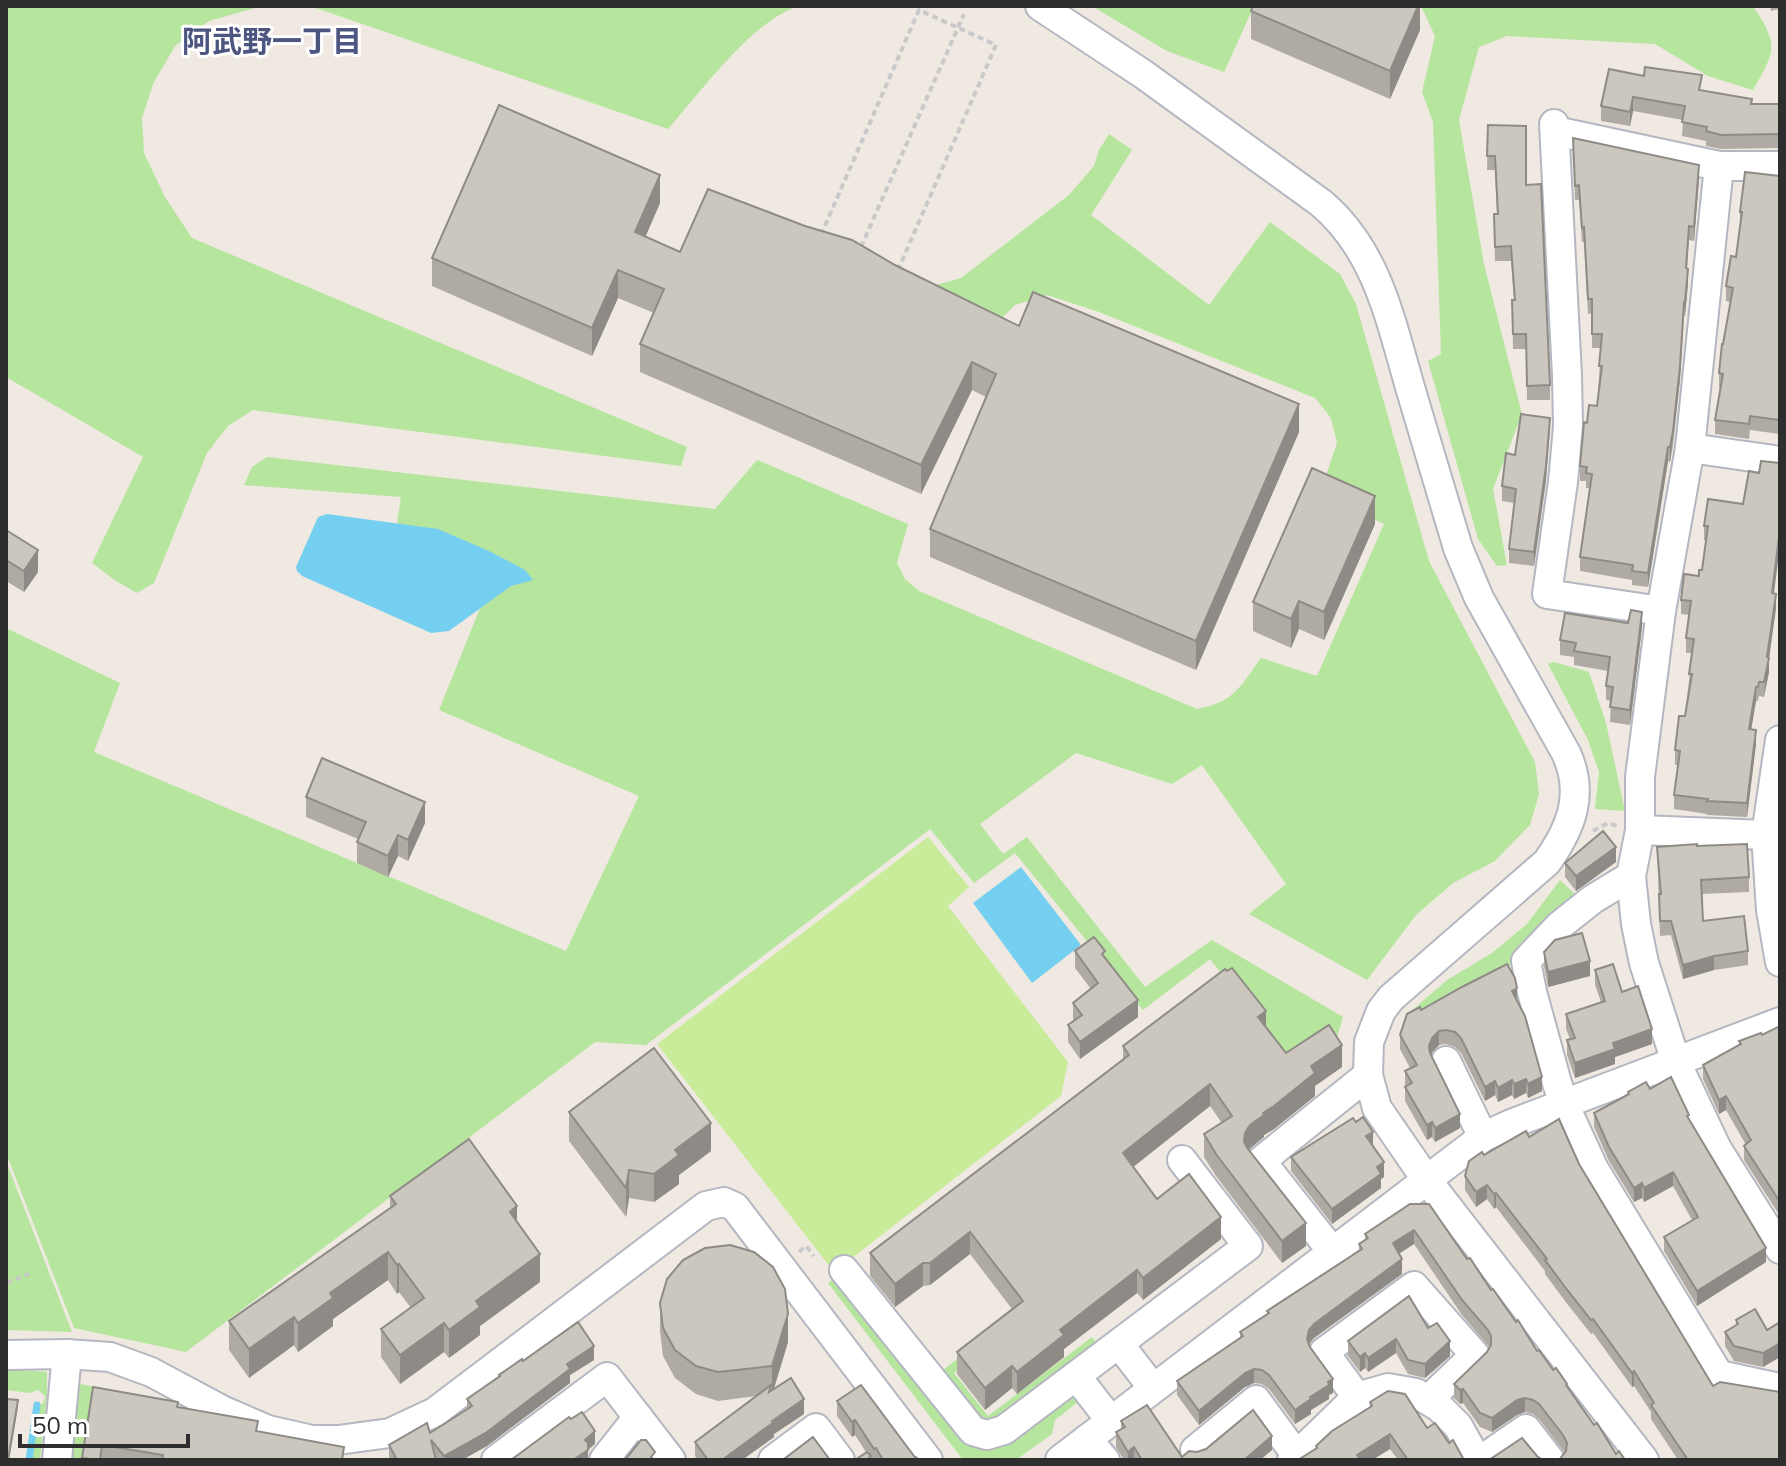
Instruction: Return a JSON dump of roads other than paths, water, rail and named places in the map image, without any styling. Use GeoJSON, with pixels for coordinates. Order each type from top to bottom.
{"type":"FeatureCollection","features":[{"type":"Feature","properties":{"kind":"street"},"geometry":{"type":"LineString","coordinates":[[1040,6],[1143,74],[1321,203],[1360,246],[1381,290],[1468,574],[1571,764],[1575,792],[1568,827],[1547,862],[1391,998],[1381,1011],[1368,1050],[1368,1075],[1377,1108],[1426,1179],[1644,1460]]}},
{"type":"Feature","properties":{"kind":"street"},"geometry":{"type":"LineString","coordinates":[[1661,611],[1547,594],[1568,426],[1554,128],[1719,166],[1780,166]]}},
{"type":"Feature","properties":{"kind":"street"},"geometry":{"type":"LineString","coordinates":[[1719,166],[1690,448],[1661,611],[1640,777],[1640,830],[1631,876],[1644,963],[1676,1062],[1717,1149],[1780,1249]]}},
{"type":"Feature","properties":{"kind":"street"},"geometry":{"type":"LineString","coordinates":[[1690,448],[1780,461]]}},
{"type":"Feature","properties":{"kind":"street"},"geometry":{"type":"LineString","coordinates":[[1780,740],[1766,835],[1771,910],[1780,962]]}},
{"type":"Feature","properties":{"kind":"street"},"geometry":{"type":"LineString","coordinates":[[1640,830],[1766,835]]}},
{"type":"Feature","properties":{"kind":"street"},"geometry":{"type":"LineString","coordinates":[[1631,876],[1593,899],[1559,926],[1526,961],[1564,1104],[1594,1169],[1719,1375],[1780,1388]]}},
{"type":"Feature","properties":{"kind":"street"},"geometry":{"type":"LineString","coordinates":[[1060,1460],[1096,1450],[1111,1421],[1483,1137],[1780,1022]]}},
{"type":"Feature","properties":{"kind":"street"},"geometry":{"type":"LineString","coordinates":[[1446,1061],[1483,1137]]}},
{"type":"Feature","properties":{"kind":"street"},"geometry":{"type":"LineString","coordinates":[[1332,1251],[1252,1167],[1368,1075]]}},
{"type":"Feature","properties":{"kind":"street"},"geometry":{"type":"LineString","coordinates":[[844,1270],[973,1431],[987,1435],[1004,1430],[1248,1246],[1182,1160]]}},
{"type":"Feature","properties":{"kind":"street"},"geometry":{"type":"LineString","coordinates":[[6,1355],[110,1357],[151,1372],[224,1411],[268,1430],[370,1448],[390,1433],[435,1412],[706,1206],[724,1202],[735,1207],[928,1460]]}},
{"type":"Feature","properties":{"kind":"street"},"geometry":{"type":"LineString","coordinates":[[1357,1397],[1324,1352],[1414,1286],[1475,1355],[1428,1400]]}},
{"type":"Feature","properties":{"kind":"street"},"geometry":{"type":"LineString","coordinates":[[1119,1344],[1153,1388]]}},
{"type":"Feature","properties":{"kind":"street"},"geometry":{"type":"LineString","coordinates":[[57,1460],[67,1354]]}},
{"type":"Feature","properties":{"kind":"street"},"geometry":{"type":"LineString","coordinates":[[1076,1376],[1111,1421]]}},
{"type":"Feature","properties":{"kind":"street"},"geometry":{"type":"LineString","coordinates":[[496,1460],[607,1377],[671,1460]]}},
{"type":"Feature","properties":{"kind":"street"},"geometry":{"type":"LineString","coordinates":[[1195,1450],[1256,1400],[1294,1458],[1357,1397],[1388,1388],[1416,1393],[1439,1407],[1458,1426],[1479,1460],[1526,1429],[1550,1460]]}},
{"type":"Feature","properties":{"kind":"street"},"geometry":{"type":"LineString","coordinates":[[604,1460],[638,1417]]}},
{"type":"Feature","properties":{"kind":"street"},"geometry":{"type":"LineString","coordinates":[[773,1460],[816,1428],[840,1460]]}},
{"type":"Feature","properties":{"kind":"water"},"geometry":{"type":"Polygon","coordinates":[[[327,514],[438,529],[525,570],[533,580],[511,586],[449,631],[431,633],[302,576],[297,571],[318,517],[327,514]]]}},
{"type":"Feature","properties":{"kind":"water"},"geometry":{"type":"Polygon","coordinates":[[[1021,867],[1081,945],[1032,983],[973,903],[1021,867]]]}},
{"type":"Feature","properties":{"kind":"waterway"},"geometry":{"type":"LineString","coordinates":[[29,1460],[37,1405]]}},
{"type":"Feature","properties":{"kind":"district","name":"阿武野一丁目"},"geometry":{"type":"Point","coordinates":[272,42]}}]}
